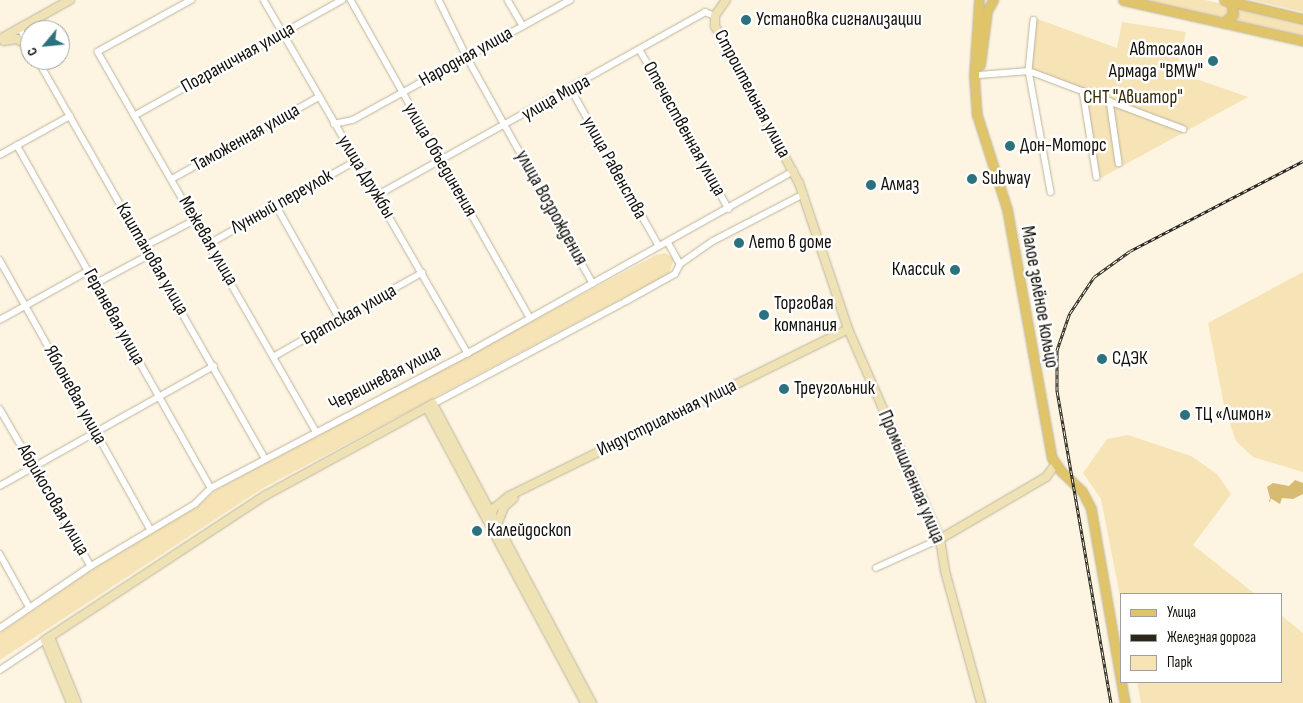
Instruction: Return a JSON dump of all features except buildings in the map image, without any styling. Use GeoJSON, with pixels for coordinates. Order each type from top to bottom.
{"type":"FeatureCollection","features":[{"type":"Feature","properties":{"kind":"main road","name":"Малое зелёное кольцо"},"geometry":{"type":"LineString","coordinates":[[979,0],[974,76],[977,115],[1007,209],[1055,466]]}},
{"type":"Feature","properties":{"kind":"main road","name":"Малое зелёное кольцо"},"geometry":{"type":"LineString","coordinates":[[977,115],[979,74],[987,10],[993,0]]}},
{"type":"Feature","properties":{"kind":"main road"},"geometry":{"type":"LineString","coordinates":[[1123,0],[1303,41]]}},
{"type":"Feature","properties":{"kind":"main road"},"geometry":{"type":"LineString","coordinates":[[1224,23],[1233,14],[1227,1]]}},
{"type":"Feature","properties":{"kind":"main road"},"geometry":{"type":"LineString","coordinates":[[1227,1],[1303,19]]}},
{"type":"Feature","properties":{"kind":"main road"},"geometry":{"type":"LineString","coordinates":[[1055,466],[1082,491],[1091,509],[1120,674]]}},
{"type":"Feature","properties":{"kind":"main road"},"geometry":{"type":"LineString","coordinates":[[1121,683],[1125,703]]}},
{"type":"Feature","properties":{"kind":"street"},"geometry":{"type":"LineString","coordinates":[[35,20],[70,0]]}},
{"type":"Feature","properties":{"kind":"street","name":"Межевая улица"},"geometry":{"type":"LineString","coordinates":[[192,0],[98,52],[208,244],[275,356],[316,431]]}},
{"type":"Feature","properties":{"kind":"street","name":"улица Дружбы"},"geometry":{"type":"LineString","coordinates":[[264,0],[468,353]]}},
{"type":"Feature","properties":{"kind":"street","name":"Пограничная улица"},"geometry":{"type":"LineString","coordinates":[[134,116],[342,0]]}},
{"type":"Feature","properties":{"kind":"street","name":"улица Объединения"},"geometry":{"type":"LineString","coordinates":[[351,0],[530,318]]}},
{"type":"Feature","properties":{"kind":"street","name":"улица Возрождения"},"geometry":{"type":"LineString","coordinates":[[439,0],[467,57],[593,283]]}},
{"type":"Feature","properties":{"kind":"street"},"geometry":{"type":"LineString","coordinates":[[508,0],[523,26]]}},
{"type":"Feature","properties":{"kind":"street","name":"Народная улица"},"geometry":{"type":"LineString","coordinates":[[334,124],[353,120],[570,0]]}},
{"type":"Feature","properties":{"kind":"street"},"geometry":{"type":"LineString","coordinates":[[715,16],[726,0]]}},
{"type":"Feature","properties":{"kind":"street","name":"улица Мира"},"geometry":{"type":"LineString","coordinates":[[378,195],[505,126],[705,12],[715,16]]}},
{"type":"Feature","properties":{"kind":"street"},"geometry":{"type":"LineString","coordinates":[[39,20],[42,16]]}},
{"type":"Feature","properties":{"kind":"street","name":"Строительная улица"},"geometry":{"type":"LineString","coordinates":[[715,16],[720,36],[794,171]]}},
{"type":"Feature","properties":{"kind":"street"},"geometry":{"type":"LineString","coordinates":[[1034,20],[1029,71],[1051,192]]}},
{"type":"Feature","properties":{"kind":"street"},"geometry":{"type":"LineString","coordinates":[[0,39],[20,28]]}},
{"type":"Feature","properties":{"kind":"street"},"geometry":{"type":"LineString","coordinates":[[0,43],[17,39],[20,41]]}},
{"type":"Feature","properties":{"kind":"street","name":"Отечественная улица"},"geometry":{"type":"LineString","coordinates":[[640,50],[729,208]]}},
{"type":"Feature","properties":{"kind":"street","name":"Каштановая улица"},"geometry":{"type":"LineString","coordinates":[[44,70],[265,458]]}},
{"type":"Feature","properties":{"kind":"street"},"geometry":{"type":"LineString","coordinates":[[979,74],[1029,71],[1184,128]]}},
{"type":"Feature","properties":{"kind":"street","name":"улица Равенства"},"geometry":{"type":"LineString","coordinates":[[571,89],[659,246]]}},
{"type":"Feature","properties":{"kind":"street"},"geometry":{"type":"LineString","coordinates":[[1083,91],[1097,177]]}},
{"type":"Feature","properties":{"kind":"street","name":"Таможенная улица"},"geometry":{"type":"LineString","coordinates":[[172,180],[319,97]]}},
{"type":"Feature","properties":{"kind":"street"},"geometry":{"type":"LineString","coordinates":[[1110,100],[1120,163]]}},
{"type":"Feature","properties":{"kind":"street"},"geometry":{"type":"LineString","coordinates":[[0,155],[70,116]]}},
{"type":"Feature","properties":{"kind":"street","name":"Гераневая улица"},"geometry":{"type":"LineString","coordinates":[[17,145],[211,488]]}},
{"type":"Feature","properties":{"kind":"street","name":"Лунный переулок"},"geometry":{"type":"LineString","coordinates":[[208,244],[276,204],[356,161]]}},
{"type":"Feature","properties":{"kind":"street","name":"Промышленная улица"},"geometry":{"type":"LineString","coordinates":[[794,171],[804,194],[848,329],[940,539],[945,571],[981,703]]}},
{"type":"Feature","properties":{"kind":"street","name":"Черешневая улица"},"geometry":{"type":"LineString","coordinates":[[0,628],[29,606],[91,566],[195,504],[211,488],[316,431],[468,353],[794,171]]}},
{"type":"Feature","properties":{"kind":"street"},"geometry":{"type":"LineString","coordinates":[[0,670],[266,495],[675,274],[680,264],[735,229],[804,194]]}},
{"type":"Feature","properties":{"kind":"street"},"geometry":{"type":"LineString","coordinates":[[276,204],[340,319]]}},
{"type":"Feature","properties":{"kind":"street"},"geometry":{"type":"LineString","coordinates":[[145,246],[195,220]]}},
{"type":"Feature","properties":{"kind":"street"},"geometry":{"type":"LineString","coordinates":[[668,242],[680,264]]}},
{"type":"Feature","properties":{"kind":"street"},"geometry":{"type":"LineString","coordinates":[[95,284],[149,254]]}},
{"type":"Feature","properties":{"kind":"street","name":"Яблоневая улица"},"geometry":{"type":"LineString","coordinates":[[0,260],[151,530]]}},
{"type":"Feature","properties":{"kind":"street"},"geometry":{"type":"LineString","coordinates":[[0,320],[88,271]]}},
{"type":"Feature","properties":{"kind":"street","name":"Братская улица"},"geometry":{"type":"LineString","coordinates":[[275,356],[422,273]]}},
{"type":"Feature","properties":{"kind":"street","name":"Индустриальная улица"},"geometry":{"type":"LineString","coordinates":[[491,513],[499,503],[536,482],[848,329]]}},
{"type":"Feature","properties":{"kind":"street"},"geometry":{"type":"LineString","coordinates":[[0,486],[214,366]]}},
{"type":"Feature","properties":{"kind":"street"},"geometry":{"type":"LineString","coordinates":[[430,406],[491,513],[493,524]]}},
{"type":"Feature","properties":{"kind":"street"},"geometry":{"type":"LineString","coordinates":[[430,406],[544,620],[592,703]]}},
{"type":"Feature","properties":{"kind":"street","name":"Абрикосовая улица"},"geometry":{"type":"LineString","coordinates":[[0,409],[91,566]]}},
{"type":"Feature","properties":{"kind":"street"},"geometry":{"type":"LineString","coordinates":[[876,568],[940,539],[1046,477],[1055,466]]}},
{"type":"Feature","properties":{"kind":"street"},"geometry":{"type":"LineString","coordinates":[[493,524],[504,507],[536,482]]}},
{"type":"Feature","properties":{"kind":"street"},"geometry":{"type":"LineString","coordinates":[[0,554],[29,606]]}},
{"type":"Feature","properties":{"kind":"street"},"geometry":{"type":"LineString","coordinates":[[47,638],[71,703]]}},
{"type":"Feature","properties":{"kind":"street"},"geometry":{"type":"LineString","coordinates":[[47,638],[77,703]]}},
{"type":"Feature","properties":{"kind":"street"},"geometry":{"type":"LineString","coordinates":[[556,642],[585,703]]}},
{"type":"Feature","properties":{"kind":"green space"},"geometry":{"type":"Polygon","coordinates":[[[1143,0],[1205,0],[1241,8],[1303,23],[1303,37],[1143,0]]]}},
{"type":"Feature","properties":{"kind":"green space"},"geometry":{"type":"Polygon","coordinates":[[[1253,0],[1303,0],[1303,12],[1253,0]]]}},
{"type":"Feature","properties":{"kind":"green space","name":"СНТ \"Авиатор\""},"geometry":{"type":"Polygon","coordinates":[[[1032,17],[1117,48],[1122,22],[1186,32],[1176,72],[1248,97],[1097,180],[1082,93],[1028,75],[1032,17]]]}},
{"type":"Feature","properties":{"kind":"green space"},"geometry":{"type":"Polygon","coordinates":[[[665,253],[674,259],[669,274],[263,488],[0,660],[0,633],[93,569],[198,506],[216,490],[656,255],[665,253]]]}},
{"type":"Feature","properties":{"kind":"green space"},"geometry":{"type":"Polygon","coordinates":[[[1303,272],[1303,472],[1253,457],[1236,441],[1225,410],[1208,323],[1303,272]]]}},
{"type":"Feature","properties":{"kind":"green space"},"geometry":{"type":"Polygon","coordinates":[[[1128,435],[1191,456],[1217,474],[1231,494],[1193,545],[1254,593],[1120,593],[1120,596],[1101,499],[1083,473],[1107,439],[1128,435]]]}},
{"type":"Feature","properties":{"kind":"green space"},"geometry":{"type":"Polygon","coordinates":[[[1283,617],[1303,633],[1303,703],[1141,703],[1137,683],[1283,683],[1283,617]]]}},
{"type":"Feature","properties":{"kind":"shaded area"},"geometry":{"type":"Polygon","coordinates":[[[1295,480],[1303,483],[1303,494],[1293,499],[1282,498],[1280,504],[1270,498],[1267,487],[1273,483],[1289,486],[1295,480]]]}},
{"type":"Feature","properties":{"kind":"railway"},"geometry":{"type":"LineString","coordinates":[[1111,703],[1057,390],[1057,350],[1070,313],[1094,277],[1130,251],[1303,161]]}},
{"type":"Feature","properties":{"kind":"place","name":"Установка сигнализации"},"geometry":{"type":"Point","coordinates":[746,20]}},
{"type":"Feature","properties":{"kind":"place","name":"Автосалон Армада \"BMW\""},"geometry":{"type":"Point","coordinates":[1213,61]}},
{"type":"Feature","properties":{"kind":"place","name":"Дон-Моторс"},"geometry":{"type":"Point","coordinates":[1010,146]}},
{"type":"Feature","properties":{"kind":"place","name":"Subway"},"geometry":{"type":"Point","coordinates":[972,179]}},
{"type":"Feature","properties":{"kind":"place","name":"Алмаз"},"geometry":{"type":"Point","coordinates":[871,185]}},
{"type":"Feature","properties":{"kind":"place","name":"Лето в доме"},"geometry":{"type":"Point","coordinates":[739,243]}},
{"type":"Feature","properties":{"kind":"place","name":"Классик"},"geometry":{"type":"Point","coordinates":[955,270]}},
{"type":"Feature","properties":{"kind":"place","name":"Торговая компания"},"geometry":{"type":"Point","coordinates":[764,315]}},
{"type":"Feature","properties":{"kind":"place","name":"СДЭК"},"geometry":{"type":"Point","coordinates":[1102,359]}},
{"type":"Feature","properties":{"kind":"place","name":"Треугольник"},"geometry":{"type":"Point","coordinates":[784,389]}},
{"type":"Feature","properties":{"kind":"place","name":"ТЦ «Лимон»"},"geometry":{"type":"Point","coordinates":[1185,415]}},
{"type":"Feature","properties":{"kind":"place","name":"Калейдоскоп"},"geometry":{"type":"Point","coordinates":[477,531]}}]}
